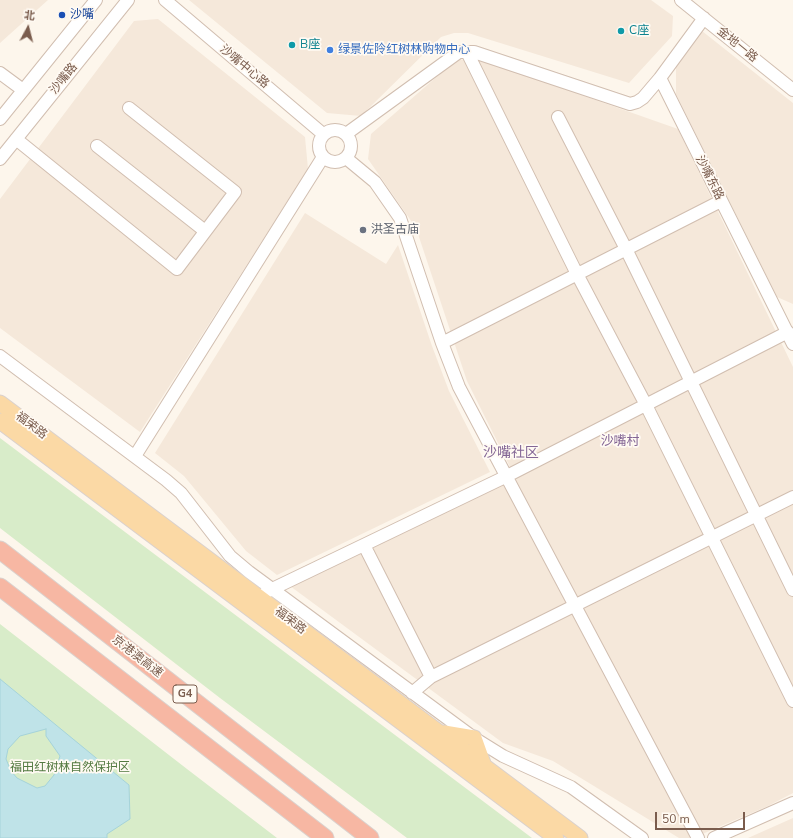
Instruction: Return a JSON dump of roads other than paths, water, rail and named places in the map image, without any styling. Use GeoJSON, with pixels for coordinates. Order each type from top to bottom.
{"type":"FeatureCollection","features":[{"type":"Feature","properties":{"kind":"highway","name":"京港澳高速"},"geometry":{"type":"LineString","coordinates":[[0,550],[370,838]]}},
{"type":"Feature","properties":{"kind":"highway","name":"G4"},"geometry":{"type":"LineString","coordinates":[[0,587],[325,838]]}},
{"type":"Feature","properties":{"kind":"main road","name":"福荣路"},"geometry":{"type":"LineString","coordinates":[[0,403],[580,838]]}},
{"type":"Feature","properties":{"kind":"main road","name":"福荣路"},"geometry":{"type":"LineString","coordinates":[[0,421],[556,838]]}},
{"type":"Feature","properties":{"kind":"main road"},"geometry":{"type":"LineString","coordinates":[[439,732],[474,738],[484,766]]}},
{"type":"Feature","properties":{"kind":"street","name":"沙嘴路"},"geometry":{"type":"LineString","coordinates":[[0,119],[96,0]]}},
{"type":"Feature","properties":{"kind":"street","name":"沙嘴路"},"geometry":{"type":"LineString","coordinates":[[0,159],[128,0]]}},
{"type":"Feature","properties":{"kind":"street","name":"沙嘴中心路"},"geometry":{"type":"LineString","coordinates":[[165,0],[323,134]]}},
{"type":"Feature","properties":{"kind":"street","name":"金地一路"},"geometry":{"type":"LineString","coordinates":[[681,0],[793,90]]}},
{"type":"Feature","properties":{"kind":"street"},"geometry":{"type":"LineString","coordinates":[[346,134],[459,52],[474,52],[630,104],[637,102],[643,98],[660,78],[704,18]]}},
{"type":"Feature","properties":{"kind":"street"},"geometry":{"type":"LineString","coordinates":[[467,52],[577,274],[646,405],[710,538],[793,701]]}},
{"type":"Feature","properties":{"kind":"street"},"geometry":{"type":"LineString","coordinates":[[0,72],[23,90]]}},
{"type":"Feature","properties":{"kind":"street","name":"沙嘴东路"},"geometry":{"type":"LineString","coordinates":[[660,78],[721,201],[788,324],[793,344]]}},
{"type":"Feature","properties":{"kind":"street"},"geometry":{"type":"LineString","coordinates":[[16,139],[177,269],[235,192],[129,108]]}},
{"type":"Feature","properties":{"kind":"street"},"geometry":{"type":"LineString","coordinates":[[558,116],[692,382],[793,590]]}},
{"type":"Feature","properties":{"kind":"street"},"geometry":{"type":"LineString","coordinates":[[332,130],[337,130],[346,134],[349,139],[351,149],[346,158],[337,162],[327,160],[323,157],[319,148],[320,139],[323,134],[332,130]]}},
{"type":"Feature","properties":{"kind":"street"},"geometry":{"type":"LineString","coordinates":[[97,146],[205,231]]}},
{"type":"Feature","properties":{"kind":"street"},"geometry":{"type":"LineString","coordinates":[[135,456],[323,157]]}},
{"type":"Feature","properties":{"kind":"street"},"geometry":{"type":"LineString","coordinates":[[346,158],[375,182],[400,218],[442,343],[459,387],[505,477],[576,605],[698,838]]}},
{"type":"Feature","properties":{"kind":"street"},"geometry":{"type":"LineString","coordinates":[[442,343],[721,201]]}},
{"type":"Feature","properties":{"kind":"street"},"geometry":{"type":"LineString","coordinates":[[257,596],[505,477],[692,382],[788,324]]}},
{"type":"Feature","properties":{"kind":"street"},"geometry":{"type":"LineString","coordinates":[[0,356],[174,486],[236,562],[474,738],[515,762],[571,787],[642,838]]}},
{"type":"Feature","properties":{"kind":"street"},"geometry":{"type":"LineString","coordinates":[[412,693],[431,677],[793,497]]}},
{"type":"Feature","properties":{"kind":"street"},"geometry":{"type":"LineString","coordinates":[[364,545],[431,677]]}},
{"type":"Feature","properties":{"kind":"street"},"geometry":{"type":"LineString","coordinates":[[714,838],[793,803]]}},
{"type":"Feature","properties":{"kind":"water"},"geometry":{"type":"Polygon","coordinates":[[[0,679],[129,785],[130,819],[107,834],[107,838],[0,838],[0,679]],[[46,729],[20,736],[8,749],[6,759],[11,771],[17,778],[37,788],[45,786],[54,775],[60,756],[46,736],[46,729]]]}},
{"type":"Feature","properties":{"kind":"place","name":"沙嘴"},"geometry":{"type":"Point","coordinates":[62,15]}},
{"type":"Feature","properties":{"kind":"place","name":"C座"},"geometry":{"type":"Point","coordinates":[621,31]}},
{"type":"Feature","properties":{"kind":"place","name":"B座"},"geometry":{"type":"Point","coordinates":[292,45]}},
{"type":"Feature","properties":{"kind":"place","name":"绿景佐阾红树林购物中心"},"geometry":{"type":"Point","coordinates":[330,50]}},
{"type":"Feature","properties":{"kind":"place","name":"洪圣古庙"},"geometry":{"type":"Point","coordinates":[363,230]}},
{"type":"Feature","properties":{"kind":"district","name":"沙嘴村"},"geometry":{"type":"Point","coordinates":[620,442]}},
{"type":"Feature","properties":{"kind":"district","name":"沙嘴社区"},"geometry":{"type":"Point","coordinates":[511,454]}},
{"type":"Feature","properties":{"kind":"park label","name":"福田红树林自然保护区"},"geometry":{"type":"Point","coordinates":[70,768]}}]}
